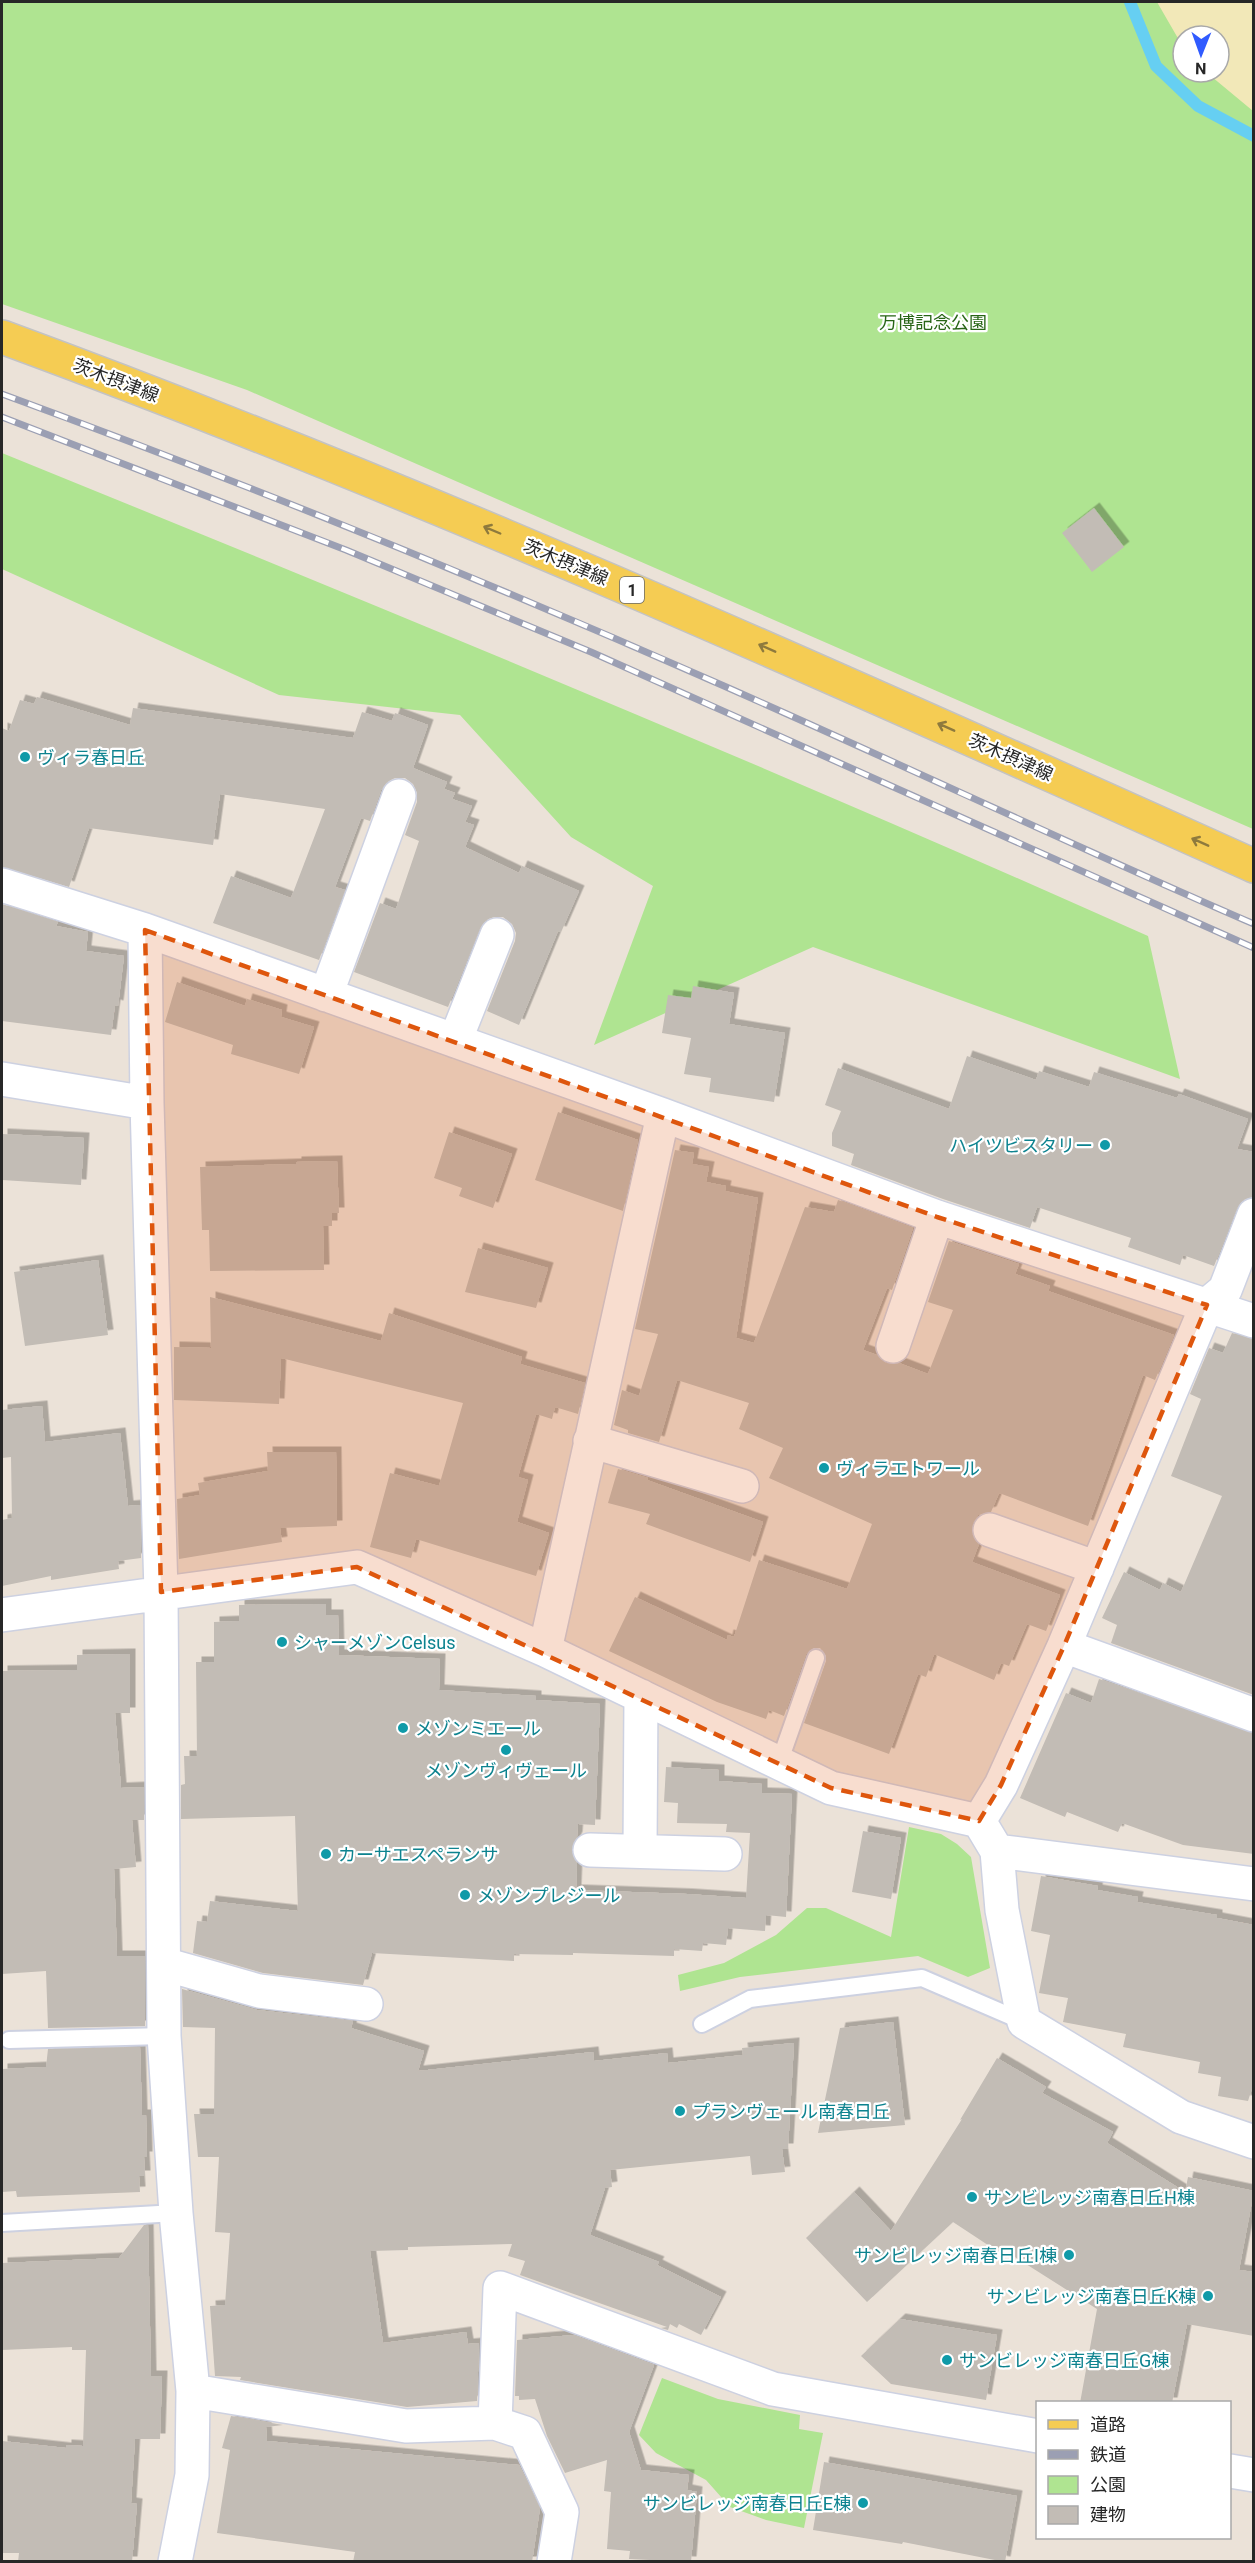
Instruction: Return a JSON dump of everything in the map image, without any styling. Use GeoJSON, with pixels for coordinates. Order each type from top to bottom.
{"type":"FeatureCollection","features":[{"type":"Feature","properties":{"kind":"main road","name":"茨木摂津線"},"geometry":{"type":"LineString","coordinates":[[2,337],[124,382],[511,538],[692,615],[1254,866]]}},
{"type":"Feature","properties":{"kind":"street"},"geometry":{"type":"LineString","coordinates":[[326,995],[399,796]]}},
{"type":"Feature","properties":{"kind":"street"},"geometry":{"type":"LineString","coordinates":[[2,885],[145,930],[663,1115],[937,1216],[1254,1321]]}},
{"type":"Feature","properties":{"kind":"street"},"geometry":{"type":"LineString","coordinates":[[145,930],[147,1102],[161,1592],[164,2036],[176,2213],[193,2391],[192,2475],[175,2562]]}},
{"type":"Feature","properties":{"kind":"street"},"geometry":{"type":"LineString","coordinates":[[455,1041],[497,935]]}},
{"type":"Feature","properties":{"kind":"street"},"geometry":{"type":"LineString","coordinates":[[2,1079],[147,1102]]}},
{"type":"Feature","properties":{"kind":"street"},"geometry":{"type":"LineString","coordinates":[[545,1650],[663,1115]]}},
{"type":"Feature","properties":{"kind":"street"},"geometry":{"type":"LineString","coordinates":[[979,1821],[1001,1785],[1064,1646],[1207,1305],[1225,1290],[1254,1215]]}},
{"type":"Feature","properties":{"kind":"street"},"geometry":{"type":"LineString","coordinates":[[893,1346],[937,1216]]}},
{"type":"Feature","properties":{"kind":"street"},"geometry":{"type":"LineString","coordinates":[[590,1441],[742,1486]]}},
{"type":"Feature","properties":{"kind":"street"},"geometry":{"type":"LineString","coordinates":[[990,1530],[1097,1568]]}},
{"type":"Feature","properties":{"kind":"street"},"geometry":{"type":"LineString","coordinates":[[2,1615],[357,1567],[545,1650],[831,1788],[979,1821],[997,1851],[1002,1910],[1024,2022],[1181,2117],[1254,2142]]}},
{"type":"Feature","properties":{"kind":"street"},"geometry":{"type":"LineString","coordinates":[[1064,1646],[1254,1715]]}},
{"type":"Feature","properties":{"kind":"street"},"geometry":{"type":"LineString","coordinates":[[640,1851],[641,1696]]}},
{"type":"Feature","properties":{"kind":"street"},"geometry":{"type":"LineString","coordinates":[[590,1850],[725,1854]]}},
{"type":"Feature","properties":{"kind":"street"},"geometry":{"type":"LineString","coordinates":[[997,1851],[1254,1884]]}},
{"type":"Feature","properties":{"kind":"street"},"geometry":{"type":"LineString","coordinates":[[164,1964],[259,1991],[366,2004]]}},
{"type":"Feature","properties":{"kind":"street"},"geometry":{"type":"LineString","coordinates":[[495,2424],[500,2288],[773,2389],[1036,2436]]}},
{"type":"Feature","properties":{"kind":"street"},"geometry":{"type":"LineString","coordinates":[[193,2391],[406,2426],[495,2424],[525,2433],[562,2512],[554,2562]]}},
{"type":"Feature","properties":{"kind":"street"},"geometry":{"type":"LineString","coordinates":[[1231,2470],[1254,2475]]}},
{"type":"Feature","properties":{"kind":"lane"},"geometry":{"type":"LineString","coordinates":[[779,1763],[816,1658]]}},
{"type":"Feature","properties":{"kind":"lane"},"geometry":{"type":"LineString","coordinates":[[702,2024],[750,1999],[922,1978],[1024,2022]]}},
{"type":"Feature","properties":{"kind":"lane"},"geometry":{"type":"LineString","coordinates":[[9,2040],[164,2036]]}},
{"type":"Feature","properties":{"kind":"lane"},"geometry":{"type":"LineString","coordinates":[[2,2223],[176,2213]]}},
{"type":"Feature","properties":{"kind":"highlighted area"},"geometry":{"type":"Polygon","coordinates":[[[145,930],[937,1217],[1207,1305],[1064,1646],[1001,1785],[979,1821],[831,1788],[357,1567],[161,1592],[145,930]]]}},
{"type":"Feature","properties":{"kind":"green space","name":"万博記念公園"},"geometry":{"type":"Polygon","coordinates":[[[2,2],[1253,2],[1253,829],[247,390],[2,304],[2,2]]]}},
{"type":"Feature","properties":{"kind":"green space"},"geometry":{"type":"Polygon","coordinates":[[[2,453],[577,690],[863,811],[1148,936],[1180,1079],[813,947],[594,1045],[653,886],[571,837],[460,715],[279,695],[2,569],[2,453]]]}},
{"type":"Feature","properties":{"kind":"green space"},"geometry":{"type":"Polygon","coordinates":[[[909,1827],[941,1834],[971,1857],[990,1968],[968,1977],[918,1956],[740,1977],[680,1991],[678,1975],[724,1963],[776,1935],[807,1908],[826,1908],[891,1937],[909,1827]]]}},
{"type":"Feature","properties":{"kind":"green space"},"geometry":{"type":"Polygon","coordinates":[[[662,2378],[718,2399],[800,2415],[799,2429],[823,2433],[804,2528],[766,2520],[730,2507],[706,2480],[656,2453],[639,2435],[662,2378]]]}},
{"type":"Feature","properties":{"kind":"sand"},"geometry":{"type":"Polygon","coordinates":[[[1157,2],[1253,2],[1253,111],[1220,84],[1231,84],[1231,24],[1171,24],[1171,26],[1157,2]]]}},
{"type":"Feature","properties":{"kind":"building"},"geometry":{"type":"Polygon","coordinates":[[[1094,508],[1124,547],[1092,572],[1062,533],[1094,508]]]}},
{"type":"Feature","properties":{"kind":"building"},"geometry":{"type":"Polygon","coordinates":[[[37,697],[130,725],[133,708],[353,738],[362,712],[392,721],[395,713],[428,725],[413,768],[447,782],[444,789],[455,793],[452,799],[472,806],[465,822],[474,825],[465,847],[519,873],[522,866],[579,891],[561,932],[558,931],[519,1025],[487,1011],[515,941],[516,933],[512,924],[503,917],[486,920],[480,928],[448,1007],[354,972],[380,903],[396,909],[419,841],[405,835],[417,802],[417,793],[413,784],[405,778],[395,778],[387,782],[381,790],[370,821],[361,818],[335,887],[345,890],[319,960],[213,923],[231,876],[291,898],[325,809],[220,794],[213,845],[89,828],[69,887],[2,867],[2,728],[9,731],[20,700],[34,704],[37,697]]]}},
{"type":"Feature","properties":{"kind":"building"},"geometry":{"type":"Polygon","coordinates":[[[2,904],[58,922],[56,926],[88,932],[86,951],[124,956],[118,1006],[115,1005],[111,1035],[2,1021],[2,904]]]}},
{"type":"Feature","properties":{"kind":"building"},"geometry":{"type":"Polygon","coordinates":[[[177,982],[245,1006],[247,999],[282,1010],[281,1017],[314,1027],[299,1074],[231,1054],[233,1045],[165,1022],[177,982]]]}},
{"type":"Feature","properties":{"kind":"building"},"geometry":{"type":"Polygon","coordinates":[[[693,986],[734,993],[729,1024],[785,1033],[774,1102],[709,1092],[711,1078],[684,1074],[691,1038],[662,1033],[668,995],[691,998],[693,986]]]}},
{"type":"Feature","properties":{"kind":"building"},"geometry":{"type":"Polygon","coordinates":[[[967,1056],[1036,1080],[1039,1071],[1089,1087],[1094,1072],[1177,1098],[1179,1094],[1248,1119],[1237,1149],[1254,1152],[1254,1197],[1243,1200],[1237,1208],[1214,1266],[1183,1255],[1180,1265],[1128,1247],[1131,1238],[1037,1207],[1030,1228],[851,1165],[854,1154],[832,1146],[832,1133],[841,1111],[825,1105],[838,1068],[949,1109],[967,1056]]]}},
{"type":"Feature","properties":{"kind":"building"},"geometry":{"type":"Polygon","coordinates":[[[558,1112],[638,1140],[623,1211],[535,1180],[558,1112]]]}},
{"type":"Feature","properties":{"kind":"building"},"geometry":{"type":"Polygon","coordinates":[[[449,1132],[512,1154],[493,1208],[459,1196],[462,1188],[434,1178],[449,1132]]]}},
{"type":"Feature","properties":{"kind":"building"},"geometry":{"type":"Polygon","coordinates":[[[2,1134],[84,1138],[81,1185],[2,1180],[2,1134]]]}},
{"type":"Feature","properties":{"kind":"building"},"geometry":{"type":"Polygon","coordinates":[[[675,1150],[694,1153],[692,1164],[709,1167],[706,1182],[726,1186],[725,1191],[758,1198],[736,1338],[754,1343],[805,1207],[834,1212],[838,1200],[913,1228],[892,1290],[887,1288],[863,1350],[877,1355],[886,1363],[899,1363],[928,1374],[953,1310],[928,1302],[949,1241],[1019,1264],[1015,1274],[1050,1286],[1048,1291],[1174,1335],[1155,1380],[1143,1375],[1088,1526],[999,1493],[991,1512],[978,1515],[973,1523],[972,1534],[979,1544],[972,1562],[1060,1595],[1046,1631],[1027,1624],[1009,1666],[1001,1663],[994,1680],[934,1654],[926,1677],[918,1674],[889,1754],[804,1723],[826,1661],[826,1656],[820,1648],[814,1648],[806,1654],[784,1716],[769,1710],[766,1719],[717,1702],[609,1651],[635,1597],[727,1640],[728,1635],[734,1637],[759,1560],[847,1589],[872,1524],[769,1478],[783,1448],[739,1429],[749,1403],[677,1380],[659,1442],[628,1433],[628,1430],[614,1425],[622,1390],[639,1396],[658,1334],[635,1329],[675,1150]]]}},
{"type":"Feature","properties":{"kind":"building"},"geometry":{"type":"Polygon","coordinates":[[[337,1161],[339,1213],[332,1213],[332,1226],[323,1226],[324,1270],[210,1271],[209,1230],[202,1230],[200,1167],[337,1161]]]}},
{"type":"Feature","properties":{"kind":"building"},"geometry":{"type":"Polygon","coordinates":[[[478,1248],[548,1268],[536,1308],[465,1292],[478,1248]]]}},
{"type":"Feature","properties":{"kind":"building"},"geometry":{"type":"Polygon","coordinates":[[[98,1260],[108,1335],[25,1346],[14,1272],[98,1260]]]}},
{"type":"Feature","properties":{"kind":"building"},"geometry":{"type":"Polygon","coordinates":[[[210,1297],[381,1341],[389,1313],[522,1357],[520,1364],[585,1383],[578,1414],[555,1407],[552,1419],[536,1414],[518,1477],[528,1480],[517,1522],[549,1533],[536,1576],[416,1539],[411,1558],[370,1547],[390,1473],[439,1486],[463,1403],[281,1358],[279,1404],[174,1400],[174,1347],[211,1348],[210,1297]]]}},
{"type":"Feature","properties":{"kind":"building"},"geometry":{"type":"Polygon","coordinates":[[[1232,1333],[1254,1339],[1254,1695],[1111,1643],[1117,1625],[1102,1618],[1124,1572],[1160,1590],[1163,1583],[1181,1592],[1222,1496],[1171,1476],[1201,1399],[1190,1394],[1209,1348],[1223,1353],[1232,1333]]]}},
{"type":"Feature","properties":{"kind":"building"},"geometry":{"type":"Polygon","coordinates":[[[42,1406],[45,1442],[120,1433],[128,1506],[140,1505],[141,1558],[118,1561],[119,1569],[51,1580],[51,1576],[2,1586],[2,1520],[12,1518],[11,1457],[2,1458],[2,1410],[42,1406]]]}},
{"type":"Feature","properties":{"kind":"building"},"geometry":{"type":"Polygon","coordinates":[[[267,1452],[336,1452],[337,1526],[280,1528],[282,1542],[179,1559],[177,1499],[200,1495],[198,1483],[268,1471],[267,1452]]]}},
{"type":"Feature","properties":{"kind":"building"},"geometry":{"type":"Polygon","coordinates":[[[618,1469],[648,1478],[647,1480],[763,1522],[750,1562],[646,1524],[650,1514],[608,1503],[618,1469]]]}},
{"type":"Feature","properties":{"kind":"building"},"geometry":{"type":"Polygon","coordinates":[[[326,1604],[326,1615],[338,1615],[339,1655],[440,1659],[439,1690],[536,1696],[536,1700],[600,1704],[595,1825],[578,1824],[577,1837],[571,1850],[577,1863],[576,1890],[746,1898],[750,1833],[726,1832],[727,1824],[677,1823],[678,1803],[664,1802],[666,1767],[719,1770],[719,1781],[762,1784],[762,1793],[792,1794],[786,1917],[766,1915],[765,1931],[728,1928],[726,1945],[703,1943],[702,1951],[674,1949],[674,1956],[514,1954],[514,1961],[372,1953],[363,1985],[263,1973],[193,1953],[197,1921],[207,1922],[210,1901],[298,1911],[295,1816],[181,1819],[181,1785],[185,1784],[184,1756],[197,1756],[196,1662],[214,1662],[214,1622],[239,1621],[239,1605],[326,1604]]]}},
{"type":"Feature","properties":{"kind":"building"},"geometry":{"type":"Polygon","coordinates":[[[130,1654],[130,1713],[115,1713],[121,1788],[144,1787],[144,1820],[132,1820],[136,1867],[114,1869],[117,1956],[145,1956],[145,2026],[48,2028],[46,1971],[2,1974],[2,1671],[77,1670],[77,1655],[130,1654]]]}},
{"type":"Feature","properties":{"kind":"building"},"geometry":{"type":"Polygon","coordinates":[[[1099,1679],[1254,1733],[1254,1854],[1183,1845],[1122,1823],[1118,1832],[1067,1812],[1065,1817],[1020,1798],[1066,1693],[1091,1703],[1099,1679]]]}},
{"type":"Feature","properties":{"kind":"building"},"geometry":{"type":"Polygon","coordinates":[[[863,1831],[901,1838],[891,1899],[852,1892],[863,1831]]]}},
{"type":"Feature","properties":{"kind":"building"},"geometry":{"type":"Polygon","coordinates":[[[1041,1876],[1098,1886],[1097,1890],[1138,1897],[1137,1902],[1217,1915],[1217,1918],[1254,1925],[1254,2082],[1248,2101],[1218,2096],[1221,2077],[1198,2073],[1200,2062],[1123,2047],[1126,2034],[1063,2022],[1068,1998],[1039,1993],[1050,1935],[1031,1931],[1041,1876]]]}},
{"type":"Feature","properties":{"kind":"building"},"geometry":{"type":"Polygon","coordinates":[[[182,1989],[257,2010],[353,2021],[351,2028],[424,2051],[418,2071],[593,2052],[594,2061],[667,2053],[668,2063],[743,2055],[742,2048],[794,2043],[788,2149],[782,2149],[785,2172],[752,2175],[750,2156],[610,2170],[612,2187],[605,2188],[590,2235],[659,2262],[657,2265],[721,2297],[701,2335],[679,2324],[677,2328],[670,2324],[668,2330],[661,2328],[667,2327],[520,2275],[525,2261],[508,2256],[512,2244],[408,2247],[408,2250],[370,2251],[383,2343],[466,2332],[468,2344],[479,2343],[477,2401],[407,2407],[240,2380],[241,2377],[215,2376],[210,2306],[225,2305],[230,2233],[215,2232],[219,2157],[198,2157],[194,2114],[214,2114],[215,2028],[183,2027],[182,1989]]]}},
{"type":"Feature","properties":{"kind":"building"},"geometry":{"type":"Polygon","coordinates":[[[893,2022],[905,2125],[818,2133],[840,2028],[893,2022]]]}},
{"type":"Feature","properties":{"kind":"building"},"geometry":{"type":"Polygon","coordinates":[[[140,2047],[142,2115],[146,2115],[147,2157],[144,2157],[145,2176],[139,2176],[140,2192],[17,2197],[16,2191],[2,2192],[2,2069],[46,2067],[48,2049],[140,2047]]]}},
{"type":"Feature","properties":{"kind":"building"},"geometry":{"type":"Polygon","coordinates":[[[997,2058],[1046,2087],[1042,2093],[1113,2132],[1107,2143],[1185,2192],[1188,2177],[1254,2191],[1239,2270],[1254,2272],[1254,2336],[1187,2324],[1172,2401],[1080,2401],[1097,2309],[999,2247],[997,2251],[953,2222],[867,2302],[806,2238],[854,2192],[891,2231],[962,2119],[960,2120],[997,2058]]]}},
{"type":"Feature","properties":{"kind":"building"},"geometry":{"type":"Polygon","coordinates":[[[144,2225],[148,2225],[151,2376],[162,2376],[160,2439],[135,2439],[131,2503],[137,2504],[132,2562],[18,2562],[19,2553],[2,2553],[2,2441],[66,2448],[66,2445],[83,2446],[86,2350],[72,2350],[72,2347],[2,2350],[2,2263],[119,2258],[144,2225]]]}},
{"type":"Feature","properties":{"kind":"building","name":"サンビレッジ南春日丘G棟"},"geometry":{"type":"Polygon","coordinates":[[[900,2319],[997,2335],[986,2400],[891,2384],[861,2356],[900,2319]]]}},
{"type":"Feature","properties":{"kind":"building"},"geometry":{"type":"Polygon","coordinates":[[[573,2335],[654,2365],[629,2432],[641,2470],[689,2475],[687,2490],[697,2492],[691,2562],[629,2559],[630,2551],[607,2549],[611,2492],[604,2491],[607,2460],[565,2473],[547,2436],[535,2399],[519,2400],[519,2396],[515,2396],[517,2340],[573,2335]]]}},
{"type":"Feature","properties":{"kind":"building"},"geometry":{"type":"Polygon","coordinates":[[[231,2416],[283,2425],[266,2427],[267,2441],[519,2465],[540,2508],[532,2562],[353,2562],[355,2552],[217,2533],[230,2450],[222,2448],[231,2416]]]}},
{"type":"Feature","properties":{"kind":"building"},"geometry":{"type":"Polygon","coordinates":[[[824,2462],[1017,2496],[1005,2562],[903,2542],[902,2544],[813,2530],[824,2462]]]}},
{"type":"Feature","properties":{"kind":"waterway"},"geometry":{"type":"LineString","coordinates":[[1130,2],[1156,66],[1198,106],[1254,136]]}},
{"type":"Feature","properties":{"kind":"railway"},"geometry":{"type":"LineString","coordinates":[[2,394],[365,534],[635,647],[1254,924]]}},
{"type":"Feature","properties":{"kind":"railway"},"geometry":{"type":"LineString","coordinates":[[2,417],[346,550],[591,652],[1254,948]]}},
{"type":"Feature","properties":{"kind":"place","name":"ヴィラ春日丘"},"geometry":{"type":"Point","coordinates":[25,757]}},
{"type":"Feature","properties":{"kind":"place","name":"ハイツビスタリー"},"geometry":{"type":"Point","coordinates":[1105,1145]}},
{"type":"Feature","properties":{"kind":"place","name":"ヴィラエトワール"},"geometry":{"type":"Point","coordinates":[824,1468]}},
{"type":"Feature","properties":{"kind":"place","name":"シャーメゾンCelsus"},"geometry":{"type":"Point","coordinates":[282,1642]}},
{"type":"Feature","properties":{"kind":"place","name":"メゾンミエール"},"geometry":{"type":"Point","coordinates":[403,1728]}},
{"type":"Feature","properties":{"kind":"place","name":"メゾンヴィヴェール"},"geometry":{"type":"Point","coordinates":[506,1750]}},
{"type":"Feature","properties":{"kind":"place","name":"カーサエスペランサ"},"geometry":{"type":"Point","coordinates":[326,1854]}},
{"type":"Feature","properties":{"kind":"place","name":"メゾンプレジール"},"geometry":{"type":"Point","coordinates":[465,1895]}},
{"type":"Feature","properties":{"kind":"place","name":"プランヴェール南春日丘"},"geometry":{"type":"Point","coordinates":[680,2111]}},
{"type":"Feature","properties":{"kind":"place","name":"サンビレッジ南春日丘H棟"},"geometry":{"type":"Point","coordinates":[972,2197]}},
{"type":"Feature","properties":{"kind":"place","name":"サンビレッジ南春日丘I棟"},"geometry":{"type":"Point","coordinates":[1069,2255]}},
{"type":"Feature","properties":{"kind":"place","name":"サンビレッジ南春日丘K棟"},"geometry":{"type":"Point","coordinates":[1208,2296]}},
{"type":"Feature","properties":{"kind":"place","name":"サンビレッジ南春日丘G棟"},"geometry":{"type":"Point","coordinates":[947,2360]}},
{"type":"Feature","properties":{"kind":"place","name":"サンビレッジ南春日丘E棟"},"geometry":{"type":"Point","coordinates":[863,2503]}}]}
